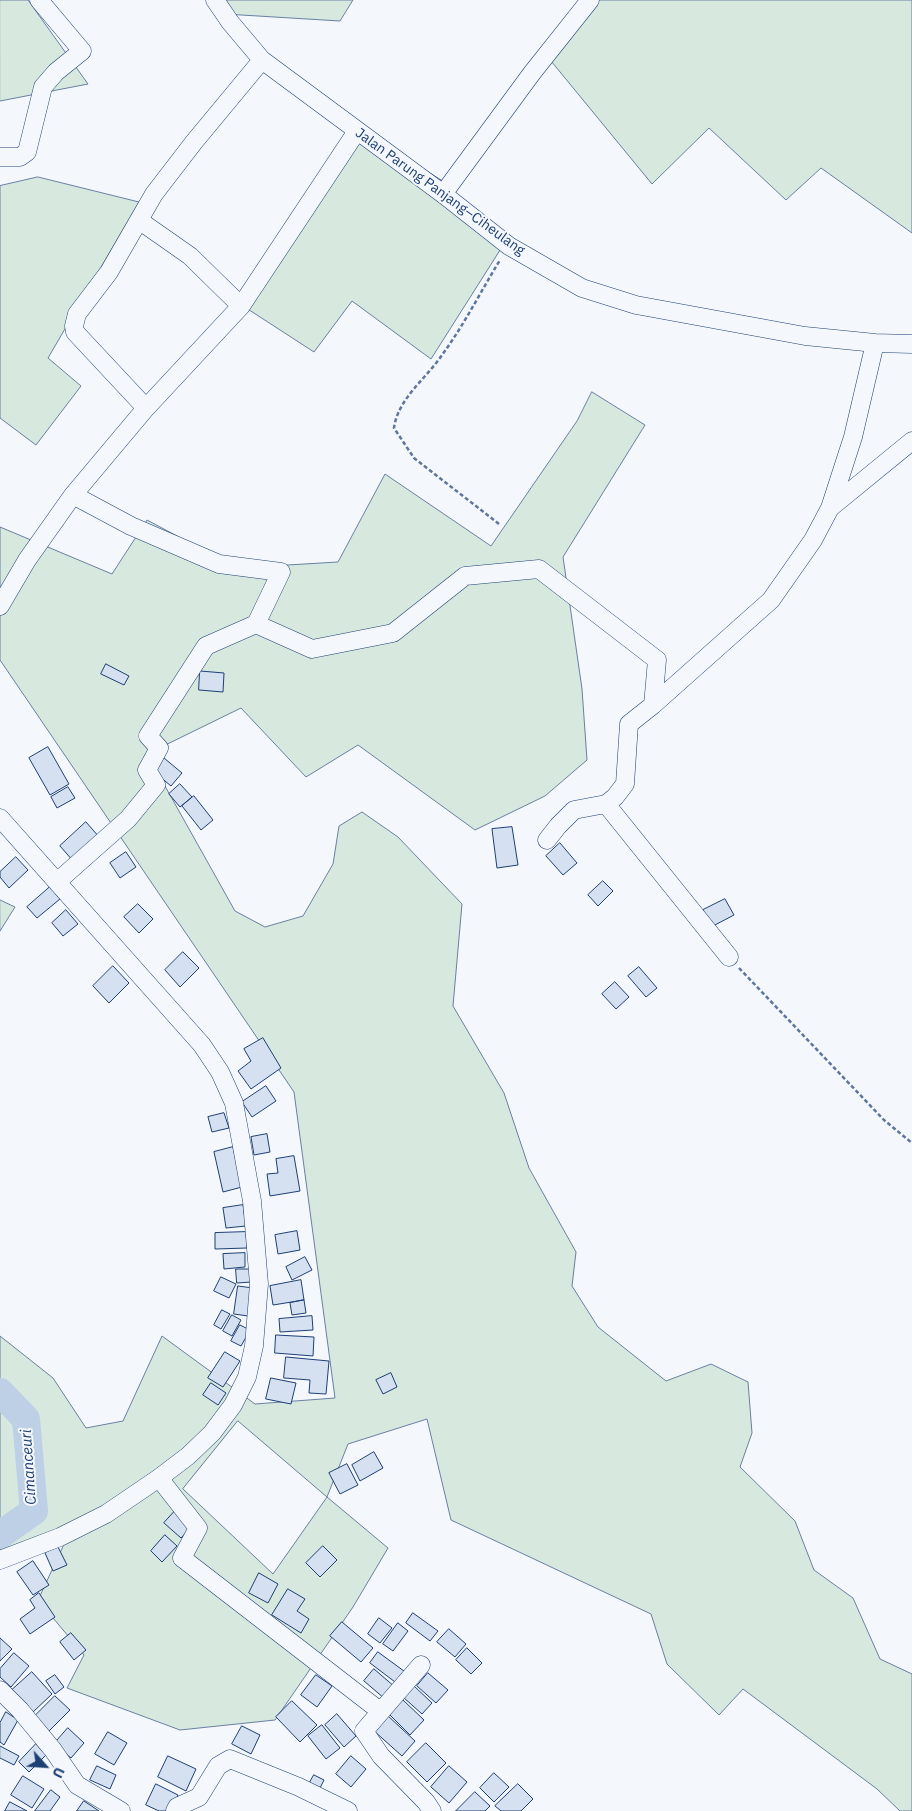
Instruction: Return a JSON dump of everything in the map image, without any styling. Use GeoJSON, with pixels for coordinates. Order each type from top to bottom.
{"type":"FeatureCollection","features":[{"type":"Feature","properties":{"kind":"street"},"geometry":{"type":"LineString","coordinates":[[0,157],[20,157],[27,152],[43,87],[56,72],[82,51],[39,0]]}},
{"type":"Feature","properties":{"kind":"street","name":"Jalan Parung Panjang–Ciheulang"},"geometry":{"type":"LineString","coordinates":[[215,0],[230,22],[262,60],[443,194],[509,246],[582,288],[636,304],[805,336],[875,343],[912,344]]}},
{"type":"Feature","properties":{"kind":"street"},"geometry":{"type":"LineString","coordinates":[[443,194],[532,73],[590,0]]}},
{"type":"Feature","properties":{"kind":"street"},"geometry":{"type":"LineString","coordinates":[[146,408],[76,332],[74,326],[77,314],[109,272],[154,194],[262,60]]}},
{"type":"Feature","properties":{"kind":"street"},"geometry":{"type":"LineString","coordinates":[[0,606],[27,560],[73,495],[146,408],[241,306],[357,131]]}},
{"type":"Feature","properties":{"kind":"street"},"geometry":{"type":"LineString","coordinates":[[140,221],[190,256],[241,306]]}},
{"type":"Feature","properties":{"kind":"street"},"geometry":{"type":"LineString","coordinates":[[548,840],[558,826],[574,810],[606,804],[615,797],[625,784],[629,724],[771,600],[814,540],[830,508],[853,437],[875,343]]}},
{"type":"Feature","properties":{"kind":"street"},"geometry":{"type":"LineString","coordinates":[[830,508],[912,441]]}},
{"type":"Feature","properties":{"kind":"street"},"geometry":{"type":"LineString","coordinates":[[58,881],[128,819],[156,785],[147,770],[159,748],[148,736],[206,646],[256,624],[281,572],[219,564],[131,526],[73,495]]}},
{"type":"Feature","properties":{"kind":"street"},"geometry":{"type":"LineString","coordinates":[[256,624],[312,650],[393,633],[465,576],[539,569],[657,660],[653,705]]}},
{"type":"Feature","properties":{"kind":"street"},"geometry":{"type":"LineString","coordinates":[[606,804],[729,958]]}},
{"type":"Feature","properties":{"kind":"street"},"geometry":{"type":"LineString","coordinates":[[0,818],[202,1045],[220,1072],[234,1103],[252,1201],[258,1284],[254,1346],[248,1377],[234,1405],[212,1433],[188,1456],[106,1514],[60,1538],[0,1560]]}},
{"type":"Feature","properties":{"kind":"street"},"geometry":{"type":"LineString","coordinates":[[159,1478],[198,1528],[182,1558],[380,1711]]}},
{"type":"Feature","properties":{"kind":"street"},"geometry":{"type":"LineString","coordinates":[[421,1665],[364,1731],[381,1756],[426,1802],[432,1811]]}},
{"type":"Feature","properties":{"kind":"street"},"geometry":{"type":"LineString","coordinates":[[0,1690],[20,1710],[53,1750],[77,1785],[121,1811]]}},
{"type":"Feature","properties":{"kind":"street"},"geometry":{"type":"LineString","coordinates":[[175,1811],[177,1807],[199,1797],[218,1766],[230,1759],[299,1787],[348,1811]]}},
{"type":"Feature","properties":{"kind":"path"},"geometry":{"type":"LineString","coordinates":[[499,524],[414,458],[394,428],[395,420],[405,400],[442,356],[509,246]]}},
{"type":"Feature","properties":{"kind":"path"},"geometry":{"type":"LineString","coordinates":[[729,958],[884,1120],[912,1142]]}},
{"type":"Feature","properties":{"kind":"shaded area"},"geometry":{"type":"Polygon","coordinates":[[[0,0],[28,0],[88,84],[0,101],[0,0]]]}},
{"type":"Feature","properties":{"kind":"shaded area"},"geometry":{"type":"Polygon","coordinates":[[[216,0],[353,0],[340,21],[225,14],[216,0]]]}},
{"type":"Feature","properties":{"kind":"shaded area"},"geometry":{"type":"Polygon","coordinates":[[[580,0],[912,0],[912,233],[821,168],[786,200],[709,128],[652,184],[542,50],[580,0]]]}},
{"type":"Feature","properties":{"kind":"shaded area"},"geometry":{"type":"Polygon","coordinates":[[[357,128],[446,183],[502,247],[431,359],[352,301],[314,352],[240,304],[357,128]]]}},
{"type":"Feature","properties":{"kind":"shaded area"},"geometry":{"type":"Polygon","coordinates":[[[38,177],[139,202],[48,358],[81,386],[36,445],[0,418],[0,186],[38,177]]]}},
{"type":"Feature","properties":{"kind":"shaded area"},"geometry":{"type":"Polygon","coordinates":[[[592,392],[645,425],[563,557],[582,689],[587,760],[545,796],[475,830],[358,745],[306,777],[241,708],[147,754],[235,911],[265,927],[303,916],[333,864],[339,826],[362,812],[398,837],[462,904],[453,1006],[504,1093],[529,1168],[576,1252],[572,1286],[598,1327],[666,1381],[711,1364],[748,1382],[752,1433],[740,1467],[795,1521],[814,1570],[853,1598],[880,1659],[912,1674],[912,1811],[900,1811],[877,1789],[743,1689],[719,1715],[667,1664],[651,1614],[451,1520],[427,1419],[348,1444],[327,1497],[388,1548],[353,1607],[275,1720],[180,1730],[67,1688],[84,1655],[38,1600],[66,1540],[0,1565],[0,1336],[53,1378],[86,1428],[123,1421],[162,1336],[255,1404],[335,1398],[294,1092],[0,660],[0,527],[112,574],[147,520],[237,568],[338,562],[385,474],[491,546],[577,421],[592,392]],[[238,1421],[183,1489],[273,1574],[327,1497],[238,1421]]]}},
{"type":"Feature","properties":{"kind":"shaded area"},"geometry":{"type":"Polygon","coordinates":[[[0,900],[15,907],[0,931],[0,900]]]}},
{"type":"Feature","properties":{"kind":"building"},"geometry":{"type":"Polygon","coordinates":[[[106,664],[129,676],[124,685],[101,674],[106,664]]]}},
{"type":"Feature","properties":{"kind":"building"},"geometry":{"type":"Polygon","coordinates":[[[200,671],[224,673],[223,692],[199,690],[200,671]]]}},
{"type":"Feature","properties":{"kind":"building"},"geometry":{"type":"Polygon","coordinates":[[[48,747],[69,784],[50,795],[29,758],[48,747]]]}},
{"type":"Feature","properties":{"kind":"building"},"geometry":{"type":"Polygon","coordinates":[[[164,758],[182,773],[171,786],[153,771],[164,758]]]}},
{"type":"Feature","properties":{"kind":"building"},"geometry":{"type":"Polygon","coordinates":[[[180,784],[192,797],[180,807],[169,794],[180,784]]]}},
{"type":"Feature","properties":{"kind":"building"},"geometry":{"type":"Polygon","coordinates":[[[68,787],[75,798],[57,808],[51,797],[68,787]]]}},
{"type":"Feature","properties":{"kind":"building"},"geometry":{"type":"Polygon","coordinates":[[[194,796],[213,820],[201,830],[182,806],[194,796]]]}},
{"type":"Feature","properties":{"kind":"building"},"geometry":{"type":"Polygon","coordinates":[[[86,822],[100,838],[74,862],[60,846],[86,822]]]}},
{"type":"Feature","properties":{"kind":"building"},"geometry":{"type":"Polygon","coordinates":[[[512,827],[518,865],[497,868],[492,829],[512,827]]]}},
{"type":"Feature","properties":{"kind":"building"},"geometry":{"type":"Polygon","coordinates":[[[560,843],[577,863],[563,875],[546,856],[560,843]]]}},
{"type":"Feature","properties":{"kind":"building"},"geometry":{"type":"Polygon","coordinates":[[[126,852],[136,867],[120,878],[110,863],[126,852]]]}},
{"type":"Feature","properties":{"kind":"building"},"geometry":{"type":"Polygon","coordinates":[[[16,857],[28,870],[9,888],[0,877],[0,872],[16,857]]]}},
{"type":"Feature","properties":{"kind":"building"},"geometry":{"type":"Polygon","coordinates":[[[603,881],[613,891],[598,906],[588,895],[603,881]]]}},
{"type":"Feature","properties":{"kind":"building"},"geometry":{"type":"Polygon","coordinates":[[[50,887],[60,899],[37,918],[27,907],[50,887]]]}},
{"type":"Feature","properties":{"kind":"building"},"geometry":{"type":"Polygon","coordinates":[[[725,899],[734,915],[711,927],[703,910],[725,899]]]}},
{"type":"Feature","properties":{"kind":"building"},"geometry":{"type":"Polygon","coordinates":[[[138,904],[153,919],[139,933],[124,917],[138,904]]]}},
{"type":"Feature","properties":{"kind":"building"},"geometry":{"type":"Polygon","coordinates":[[[66,910],[78,924],[63,936],[52,923],[66,910]]]}},
{"type":"Feature","properties":{"kind":"building"},"geometry":{"type":"Polygon","coordinates":[[[183,952],[199,968],[180,987],[165,970],[183,952]]]}},
{"type":"Feature","properties":{"kind":"building"},"geometry":{"type":"Polygon","coordinates":[[[113,966],[129,983],[109,1003],[93,986],[113,966]]]}},
{"type":"Feature","properties":{"kind":"building"},"geometry":{"type":"Polygon","coordinates":[[[639,967],[657,988],[646,997],[628,976],[639,967]]]}},
{"type":"Feature","properties":{"kind":"building"},"geometry":{"type":"Polygon","coordinates":[[[615,982],[629,997],[616,1009],[602,994],[615,982]]]}},
{"type":"Feature","properties":{"kind":"building"},"geometry":{"type":"Polygon","coordinates":[[[263,1038],[281,1068],[251,1089],[238,1071],[251,1061],[244,1049],[263,1038]]]}},
{"type":"Feature","properties":{"kind":"building"},"geometry":{"type":"Polygon","coordinates":[[[266,1086],[276,1101],[252,1117],[242,1102],[266,1086]]]}},
{"type":"Feature","properties":{"kind":"building"},"geometry":{"type":"Polygon","coordinates":[[[224,1113],[229,1128],[212,1132],[208,1117],[224,1113]]]}},
{"type":"Feature","properties":{"kind":"building"},"geometry":{"type":"Polygon","coordinates":[[[267,1134],[270,1152],[254,1155],[251,1137],[267,1134]]]}},
{"type":"Feature","properties":{"kind":"building"},"geometry":{"type":"Polygon","coordinates":[[[233,1147],[242,1187],[223,1192],[214,1152],[233,1147]]]}},
{"type":"Feature","properties":{"kind":"building"},"geometry":{"type":"Polygon","coordinates":[[[294,1156],[300,1191],[270,1196],[267,1174],[278,1173],[276,1159],[294,1156]]]}},
{"type":"Feature","properties":{"kind":"building"},"geometry":{"type":"Polygon","coordinates":[[[243,1205],[246,1226],[226,1228],[223,1208],[243,1205]]]}},
{"type":"Feature","properties":{"kind":"building"},"geometry":{"type":"Polygon","coordinates":[[[297,1231],[300,1250],[278,1254],[275,1235],[297,1231]]]}},
{"type":"Feature","properties":{"kind":"building"},"geometry":{"type":"Polygon","coordinates":[[[246,1232],[247,1248],[215,1249],[215,1233],[246,1232]]]}},
{"type":"Feature","properties":{"kind":"building"},"geometry":{"type":"Polygon","coordinates":[[[245,1253],[245,1267],[224,1269],[223,1254],[245,1253]]]}},
{"type":"Feature","properties":{"kind":"building"},"geometry":{"type":"Polygon","coordinates":[[[305,1257],[312,1270],[292,1280],[286,1267],[305,1257]]]}},
{"type":"Feature","properties":{"kind":"building"},"geometry":{"type":"Polygon","coordinates":[[[236,1269],[252,1269],[252,1282],[237,1283],[236,1269]]]}},
{"type":"Feature","properties":{"kind":"building"},"geometry":{"type":"Polygon","coordinates":[[[221,1277],[236,1284],[229,1298],[214,1291],[221,1277]]]}},
{"type":"Feature","properties":{"kind":"building"},"geometry":{"type":"Polygon","coordinates":[[[301,1280],[304,1300],[273,1305],[270,1286],[301,1280]]]}},
{"type":"Feature","properties":{"kind":"building"},"geometry":{"type":"Polygon","coordinates":[[[238,1286],[253,1288],[248,1316],[234,1314],[238,1286]]]}},
{"type":"Feature","properties":{"kind":"building"},"geometry":{"type":"Polygon","coordinates":[[[304,1300],[306,1313],[292,1315],[290,1303],[304,1300]]]}},
{"type":"Feature","properties":{"kind":"building"},"geometry":{"type":"Polygon","coordinates":[[[222,1310],[230,1314],[221,1329],[214,1325],[222,1310]]]}},
{"type":"Feature","properties":{"kind":"building"},"geometry":{"type":"Polygon","coordinates":[[[232,1315],[241,1320],[232,1336],[223,1331],[232,1315]]]}},
{"type":"Feature","properties":{"kind":"building"},"geometry":{"type":"Polygon","coordinates":[[[312,1316],[313,1330],[280,1332],[279,1319],[312,1316]]]}},
{"type":"Feature","properties":{"kind":"building"},"geometry":{"type":"Polygon","coordinates":[[[240,1325],[250,1330],[241,1346],[231,1341],[240,1325]]]}},
{"type":"Feature","properties":{"kind":"building"},"geometry":{"type":"Polygon","coordinates":[[[276,1335],[314,1337],[313,1356],[275,1353],[276,1335]]]}},
{"type":"Feature","properties":{"kind":"building"},"geometry":{"type":"Polygon","coordinates":[[[225,1352],[240,1361],[223,1387],[208,1378],[225,1352]]]}},
{"type":"Feature","properties":{"kind":"building"},"geometry":{"type":"Polygon","coordinates":[[[286,1357],[329,1361],[326,1394],[309,1393],[310,1380],[284,1378],[286,1357]]]}},
{"type":"Feature","properties":{"kind":"building"},"geometry":{"type":"Polygon","coordinates":[[[391,1373],[397,1387],[383,1394],[376,1380],[391,1373]]]}},
{"type":"Feature","properties":{"kind":"building"},"geometry":{"type":"Polygon","coordinates":[[[271,1378],[296,1383],[291,1404],[266,1399],[271,1378]]]}},
{"type":"Feature","properties":{"kind":"building"},"geometry":{"type":"Polygon","coordinates":[[[211,1383],[226,1393],[218,1405],[203,1395],[211,1383]]]}},
{"type":"Feature","properties":{"kind":"building"},"geometry":{"type":"Polygon","coordinates":[[[374,1452],[383,1468],[360,1481],[352,1465],[374,1452]]]}},
{"type":"Feature","properties":{"kind":"building"},"geometry":{"type":"Polygon","coordinates":[[[347,1464],[358,1485],[340,1494],[329,1473],[347,1464]]]}},
{"type":"Feature","properties":{"kind":"building"},"geometry":{"type":"Polygon","coordinates":[[[175,1511],[192,1526],[181,1538],[164,1523],[175,1511]]]}},
{"type":"Feature","properties":{"kind":"building"},"geometry":{"type":"Polygon","coordinates":[[[165,1535],[177,1546],[162,1562],[151,1551],[165,1535]]]}},
{"type":"Feature","properties":{"kind":"building"},"geometry":{"type":"Polygon","coordinates":[[[323,1546],[337,1560],[320,1577],[306,1563],[323,1546]]]}},
{"type":"Feature","properties":{"kind":"building"},"geometry":{"type":"Polygon","coordinates":[[[58,1547],[67,1565],[53,1571],[45,1553],[58,1547]]]}},
{"type":"Feature","properties":{"kind":"building"},"geometry":{"type":"Polygon","coordinates":[[[33,1561],[49,1585],[33,1595],[17,1572],[33,1561]]]}},
{"type":"Feature","properties":{"kind":"building"},"geometry":{"type":"Polygon","coordinates":[[[259,1573],[278,1584],[268,1603],[249,1593],[259,1573]]]}},
{"type":"Feature","properties":{"kind":"building"},"geometry":{"type":"Polygon","coordinates":[[[288,1589],[305,1599],[297,1611],[309,1619],[301,1633],[272,1615],[288,1589]]]}},
{"type":"Feature","properties":{"kind":"building"},"geometry":{"type":"Polygon","coordinates":[[[39,1593],[55,1617],[30,1634],[20,1619],[35,1608],[30,1600],[39,1593]]]}},
{"type":"Feature","properties":{"kind":"building"},"geometry":{"type":"Polygon","coordinates":[[[413,1613],[438,1631],[430,1641],[406,1623],[413,1613]]]}},
{"type":"Feature","properties":{"kind":"building"},"geometry":{"type":"Polygon","coordinates":[[[379,1618],[392,1628],[380,1643],[368,1634],[379,1618]]]}},
{"type":"Feature","properties":{"kind":"building"},"geometry":{"type":"Polygon","coordinates":[[[342,1622],[373,1648],[361,1662],[330,1636],[342,1622]]]}},
{"type":"Feature","properties":{"kind":"building"},"geometry":{"type":"Polygon","coordinates":[[[398,1623],[408,1631],[393,1651],[383,1644],[398,1623]]]}},
{"type":"Feature","properties":{"kind":"building"},"geometry":{"type":"Polygon","coordinates":[[[449,1629],[466,1644],[455,1657],[437,1642],[449,1629]]]}},
{"type":"Feature","properties":{"kind":"building"},"geometry":{"type":"Polygon","coordinates":[[[71,1633],[86,1650],[74,1660],[60,1642],[71,1633]]]}},
{"type":"Feature","properties":{"kind":"building"},"geometry":{"type":"Polygon","coordinates":[[[0,1638],[12,1649],[0,1661],[0,1638]]]}},
{"type":"Feature","properties":{"kind":"building"},"geometry":{"type":"Polygon","coordinates":[[[467,1648],[482,1663],[471,1674],[456,1660],[467,1648]]]}},
{"type":"Feature","properties":{"kind":"building"},"geometry":{"type":"Polygon","coordinates":[[[378,1652],[408,1674],[399,1685],[370,1663],[378,1652]]]}},
{"type":"Feature","properties":{"kind":"building"},"geometry":{"type":"Polygon","coordinates":[[[14,1653],[29,1666],[11,1687],[0,1677],[0,1669],[14,1653]]]}},
{"type":"Feature","properties":{"kind":"building"},"geometry":{"type":"Polygon","coordinates":[[[374,1669],[395,1687],[385,1699],[364,1681],[374,1669]]]}},
{"type":"Feature","properties":{"kind":"building"},"geometry":{"type":"Polygon","coordinates":[[[32,1672],[52,1694],[33,1712],[12,1690],[32,1672]]]}},
{"type":"Feature","properties":{"kind":"building"},"geometry":{"type":"Polygon","coordinates":[[[428,1673],[448,1690],[436,1703],[417,1686],[428,1673]]]}},
{"type":"Feature","properties":{"kind":"building"},"geometry":{"type":"Polygon","coordinates":[[[55,1675],[64,1687],[55,1694],[46,1681],[55,1675]]]}},
{"type":"Feature","properties":{"kind":"building"},"geometry":{"type":"Polygon","coordinates":[[[316,1675],[332,1686],[317,1707],[301,1695],[316,1675]]]}},
{"type":"Feature","properties":{"kind":"building"},"geometry":{"type":"Polygon","coordinates":[[[413,1685],[432,1703],[422,1714],[403,1697],[413,1685]]]}},
{"type":"Feature","properties":{"kind":"building"},"geometry":{"type":"Polygon","coordinates":[[[55,1696],[70,1710],[48,1732],[33,1718],[55,1696]]]}},
{"type":"Feature","properties":{"kind":"building"},"geometry":{"type":"Polygon","coordinates":[[[403,1700],[424,1720],[410,1735],[389,1714],[403,1700]]]}},
{"type":"Feature","properties":{"kind":"building"},"geometry":{"type":"Polygon","coordinates":[[[292,1701],[317,1725],[300,1742],[276,1717],[292,1701]]]}},
{"type":"Feature","properties":{"kind":"building"},"geometry":{"type":"Polygon","coordinates":[[[6,1712],[18,1720],[4,1745],[0,1742],[0,1723],[6,1712]]]}},
{"type":"Feature","properties":{"kind":"building"},"geometry":{"type":"Polygon","coordinates":[[[337,1714],[356,1736],[344,1747],[325,1725],[337,1714]]]}},
{"type":"Feature","properties":{"kind":"building"},"geometry":{"type":"Polygon","coordinates":[[[387,1715],[415,1741],[402,1756],[373,1730],[387,1715]]]}},
{"type":"Feature","properties":{"kind":"building"},"geometry":{"type":"Polygon","coordinates":[[[322,1725],[340,1748],[326,1759],[308,1736],[322,1725]]]}},
{"type":"Feature","properties":{"kind":"building"},"geometry":{"type":"Polygon","coordinates":[[[242,1726],[260,1735],[251,1754],[232,1744],[242,1726]]]}},
{"type":"Feature","properties":{"kind":"building"},"geometry":{"type":"Polygon","coordinates":[[[68,1728],[84,1743],[71,1758],[54,1744],[68,1728]]]}},
{"type":"Feature","properties":{"kind":"building"},"geometry":{"type":"Polygon","coordinates":[[[108,1732],[127,1743],[114,1765],[95,1754],[108,1732]]]}},
{"type":"Feature","properties":{"kind":"building"},"geometry":{"type":"Polygon","coordinates":[[[426,1743],[446,1763],[427,1782],[407,1762],[426,1743]]]}},
{"type":"Feature","properties":{"kind":"building"},"geometry":{"type":"Polygon","coordinates":[[[36,1744],[46,1755],[29,1772],[19,1762],[36,1744]]]}},
{"type":"Feature","properties":{"kind":"building"},"geometry":{"type":"Polygon","coordinates":[[[0,1746],[19,1756],[14,1765],[0,1758],[0,1746]]]}},
{"type":"Feature","properties":{"kind":"building"},"geometry":{"type":"Polygon","coordinates":[[[168,1756],[196,1769],[186,1791],[158,1777],[168,1756]]]}},
{"type":"Feature","properties":{"kind":"building"},"geometry":{"type":"Polygon","coordinates":[[[351,1756],[366,1769],[351,1787],[336,1774],[351,1756]]]}},
{"type":"Feature","properties":{"kind":"building"},"geometry":{"type":"Polygon","coordinates":[[[97,1766],[116,1775],[110,1789],[90,1780],[97,1766]]]}},
{"type":"Feature","properties":{"kind":"building"},"geometry":{"type":"Polygon","coordinates":[[[449,1766],[467,1782],[449,1803],[431,1787],[449,1766]]]}},
{"type":"Feature","properties":{"kind":"building"},"geometry":{"type":"Polygon","coordinates":[[[494,1773],[509,1787],[494,1802],[480,1788],[494,1773]]]}},
{"type":"Feature","properties":{"kind":"building"},"geometry":{"type":"Polygon","coordinates":[[[314,1775],[324,1780],[319,1790],[309,1784],[314,1775]]]}},
{"type":"Feature","properties":{"kind":"building"},"geometry":{"type":"Polygon","coordinates":[[[23,1776],[44,1789],[32,1808],[11,1795],[23,1776]]]}},
{"type":"Feature","properties":{"kind":"building"},"geometry":{"type":"Polygon","coordinates":[[[156,1784],[178,1795],[170,1811],[159,1811],[146,1805],[156,1784]]]}},
{"type":"Feature","properties":{"kind":"building"},"geometry":{"type":"Polygon","coordinates":[[[518,1784],[533,1799],[521,1811],[501,1811],[495,1806],[518,1784]]]}},
{"type":"Feature","properties":{"kind":"building"},"geometry":{"type":"Polygon","coordinates":[[[51,1790],[60,1797],[50,1811],[35,1811],[51,1790]]]}},
{"type":"Feature","properties":{"kind":"building"},"geometry":{"type":"Polygon","coordinates":[[[475,1792],[490,1806],[485,1811],[456,1811],[475,1792]]]}},
{"type":"Feature","properties":{"kind":"building"},"geometry":{"type":"Polygon","coordinates":[[[84,1801],[99,1811],[77,1811],[84,1801]]]}},
{"type":"Feature","properties":{"kind":"building"},"geometry":{"type":"Polygon","coordinates":[[[10,1802],[27,1811],[5,1811],[10,1802]]]}},
{"type":"Feature","properties":{"kind":"waterway","name":"Cimanceuri"},"geometry":{"type":"LineString","coordinates":[[0,1392],[26,1419],[34,1511],[0,1535]]}}]}
